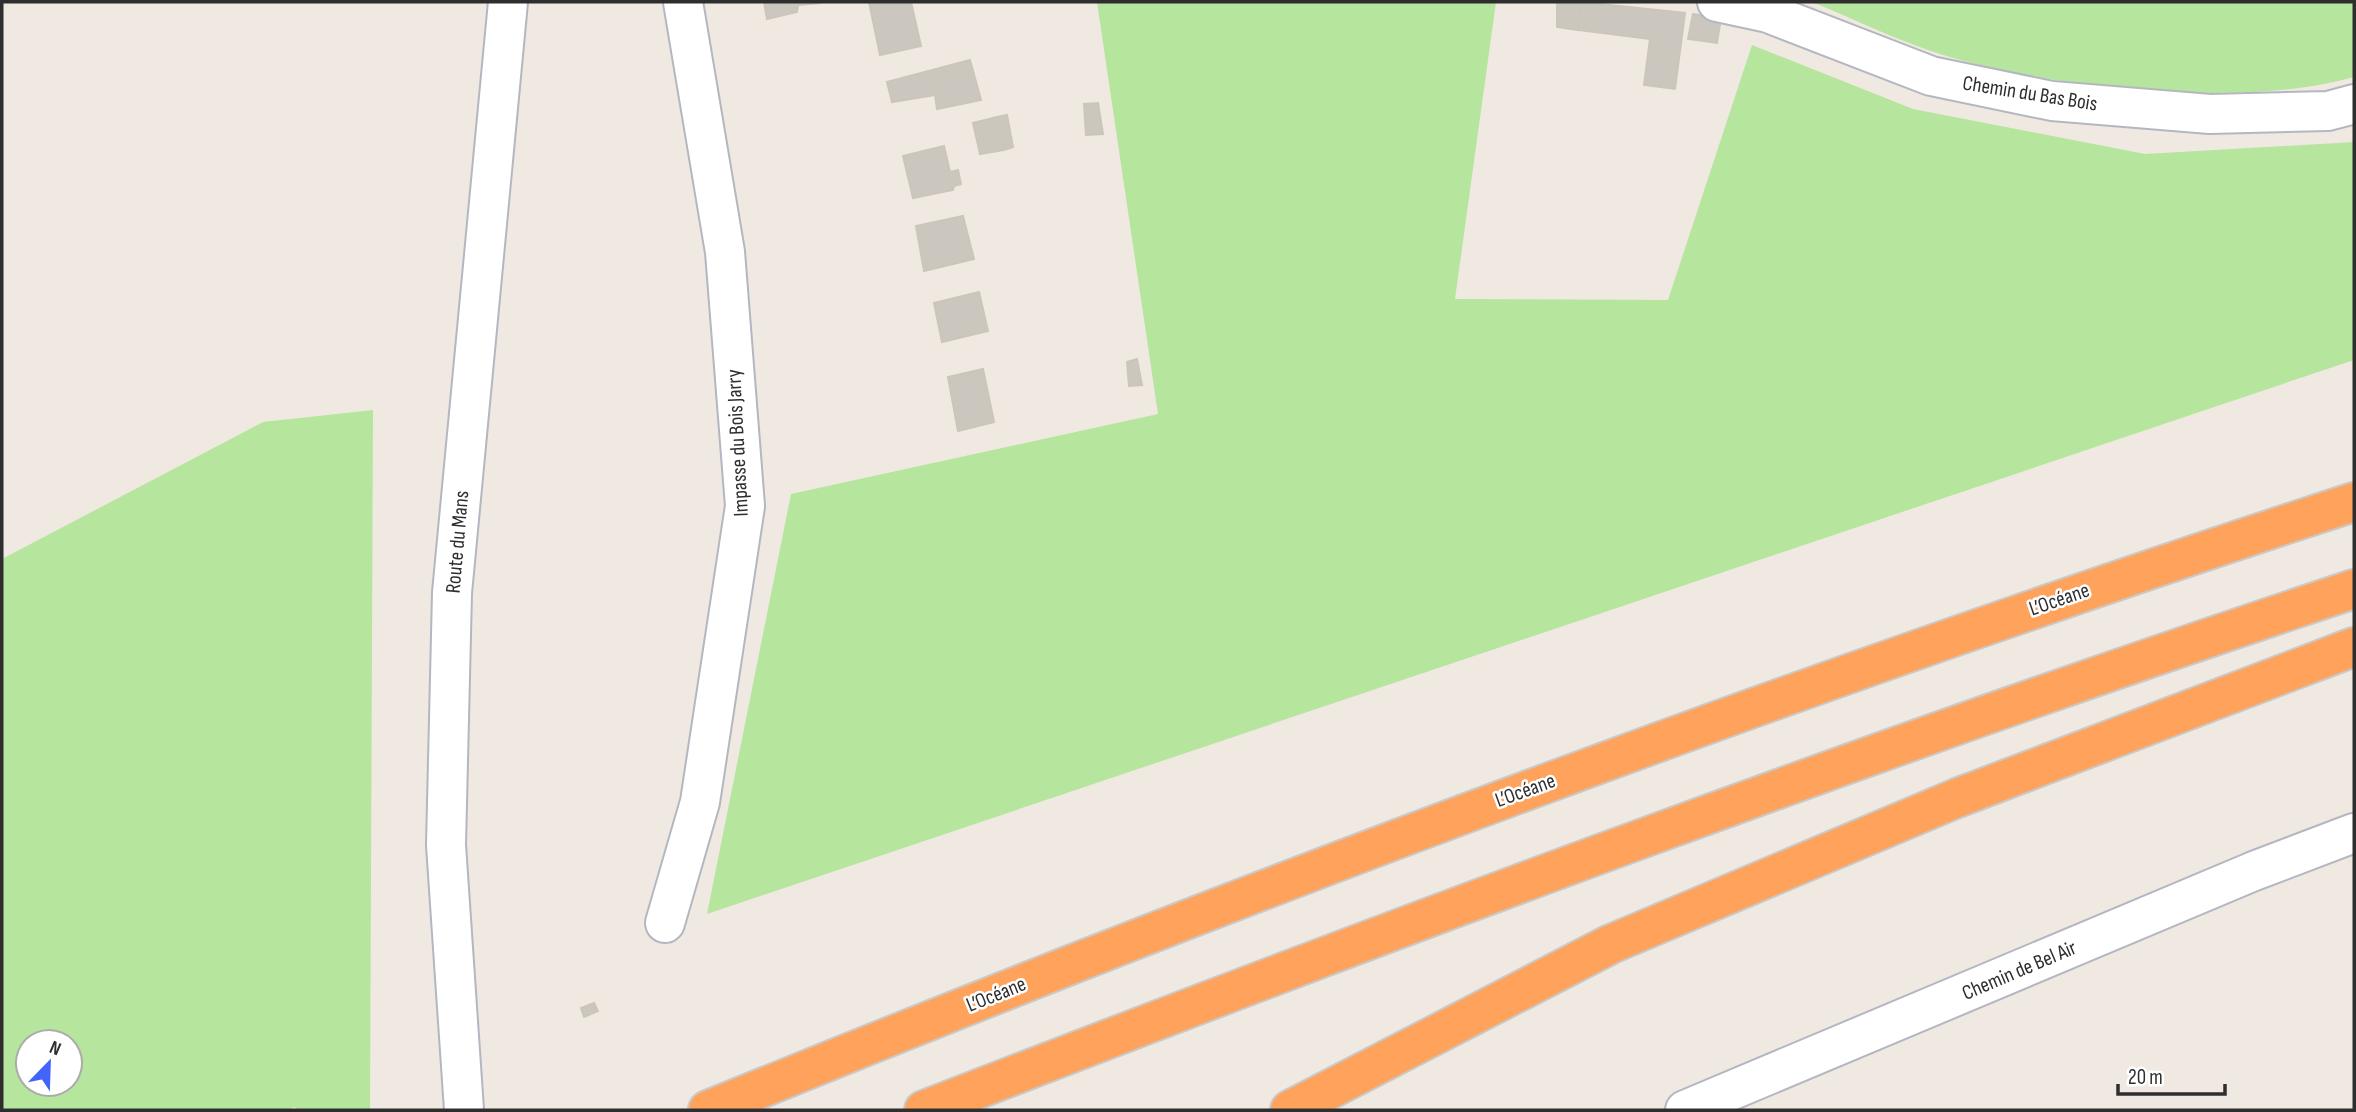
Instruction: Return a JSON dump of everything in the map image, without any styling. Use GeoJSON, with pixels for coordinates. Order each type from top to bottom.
{"type":"FeatureCollection","features":[{"type":"Feature","properties":{"kind":"highway","name":"L’Océane"},"geometry":{"type":"LineString","coordinates":[[708,1110],[1148,933],[1476,808],[1916,649],[2354,502]]}},
{"type":"Feature","properties":{"kind":"highway"},"geometry":{"type":"LineString","coordinates":[[924,1110],[1630,841],[1951,726],[2354,589]]}},
{"type":"Feature","properties":{"kind":"highway"},"geometry":{"type":"LineString","coordinates":[[1290,1110],[1611,944],[1957,798],[2354,647]]}},
{"type":"Feature","properties":{"kind":"street","name":"Route du Mans"},"geometry":{"type":"LineString","coordinates":[[463,1097],[446,845],[452,593],[508,2]]}},
{"type":"Feature","properties":{"kind":"street","name":"Impasse du Bois Jarry"},"geometry":{"type":"LineString","coordinates":[[665,923],[700,802],[744,506],[725,252],[683,2]]}},
{"type":"Feature","properties":{"kind":"street","name":"Chemin du Bas Bois"},"geometry":{"type":"LineString","coordinates":[[1717,2],[1768,13],[1931,76],[2052,101],[2210,114],[2328,111],[2354,104]]}},
{"type":"Feature","properties":{"kind":"street","name":"Chemin de Bel Air"},"geometry":{"type":"LineString","coordinates":[[1685,1110],[2254,871],[2354,833]]}},
{"type":"Feature","properties":{"kind":"green space"},"geometry":{"type":"Polygon","coordinates":[[[1097,2],[1496,2],[1455,299],[1668,300],[1752,45],[1913,109],[2145,154],[2354,142],[2354,360],[707,914],[791,494],[1158,414],[1097,2]]]}},
{"type":"Feature","properties":{"kind":"green space"},"geometry":{"type":"Polygon","coordinates":[[[1812,2],[2354,2],[2354,77],[2308,87],[2257,92],[2147,91],[2091,85],[2036,77],[1940,54],[1812,2]]]}},
{"type":"Feature","properties":{"kind":"green space"},"geometry":{"type":"Polygon","coordinates":[[[373,410],[370,1110],[300,1110],[294,1107],[288,1110],[2,1110],[2,559],[263,422],[373,410]]]}},
{"type":"Feature","properties":{"kind":"building"},"geometry":{"type":"Polygon","coordinates":[[[764,2],[820,3],[798,5],[797,12],[767,19],[764,2]]]}},
{"type":"Feature","properties":{"kind":"building"},"geometry":{"type":"Polygon","coordinates":[[[869,2],[911,2],[921,46],[880,55],[869,2]]]}},
{"type":"Feature","properties":{"kind":"building"},"geometry":{"type":"Polygon","coordinates":[[[1557,2],[1581,2],[1578,30],[1557,27],[1557,2]]]}},
{"type":"Feature","properties":{"kind":"building"},"geometry":{"type":"Polygon","coordinates":[[[1581,2],[1685,13],[1675,89],[1644,85],[1650,39],[1578,30],[1581,2]]]}},
{"type":"Feature","properties":{"kind":"building"},"geometry":{"type":"Polygon","coordinates":[[[1693,14],[1721,18],[1717,43],[1688,39],[1693,14]]]}},
{"type":"Feature","properties":{"kind":"building"},"geometry":{"type":"Polygon","coordinates":[[[970,60],[981,100],[937,109],[935,95],[892,102],[887,82],[970,60]]]}},
{"type":"Feature","properties":{"kind":"building"},"geometry":{"type":"Polygon","coordinates":[[[1098,103],[1103,134],[1086,135],[1084,104],[1098,103]]]}},
{"type":"Feature","properties":{"kind":"building"},"geometry":{"type":"Polygon","coordinates":[[[1007,115],[1013,147],[1004,150],[997,117],[1007,115]]]}},
{"type":"Feature","properties":{"kind":"building"},"geometry":{"type":"Polygon","coordinates":[[[997,117],[1004,150],[980,154],[973,123],[997,117]]]}},
{"type":"Feature","properties":{"kind":"building"},"geometry":{"type":"Polygon","coordinates":[[[944,146],[950,172],[958,170],[961,184],[954,186],[953,190],[913,198],[903,156],[944,146]]]}},
{"type":"Feature","properties":{"kind":"building"},"geometry":{"type":"Polygon","coordinates":[[[963,216],[974,259],[924,271],[916,226],[963,216]]]}},
{"type":"Feature","properties":{"kind":"building"},"geometry":{"type":"Polygon","coordinates":[[[979,292],[988,331],[942,342],[934,303],[979,292]]]}},
{"type":"Feature","properties":{"kind":"building"},"geometry":{"type":"Polygon","coordinates":[[[1137,359],[1142,385],[1129,386],[1127,362],[1137,359]]]}},
{"type":"Feature","properties":{"kind":"building"},"geometry":{"type":"Polygon","coordinates":[[[983,369],[994,422],[958,431],[948,377],[983,369]]]}},
{"type":"Feature","properties":{"kind":"building"},"geometry":{"type":"Polygon","coordinates":[[[594,1003],[598,1011],[584,1017],[581,1008],[594,1003]]]}}]}
